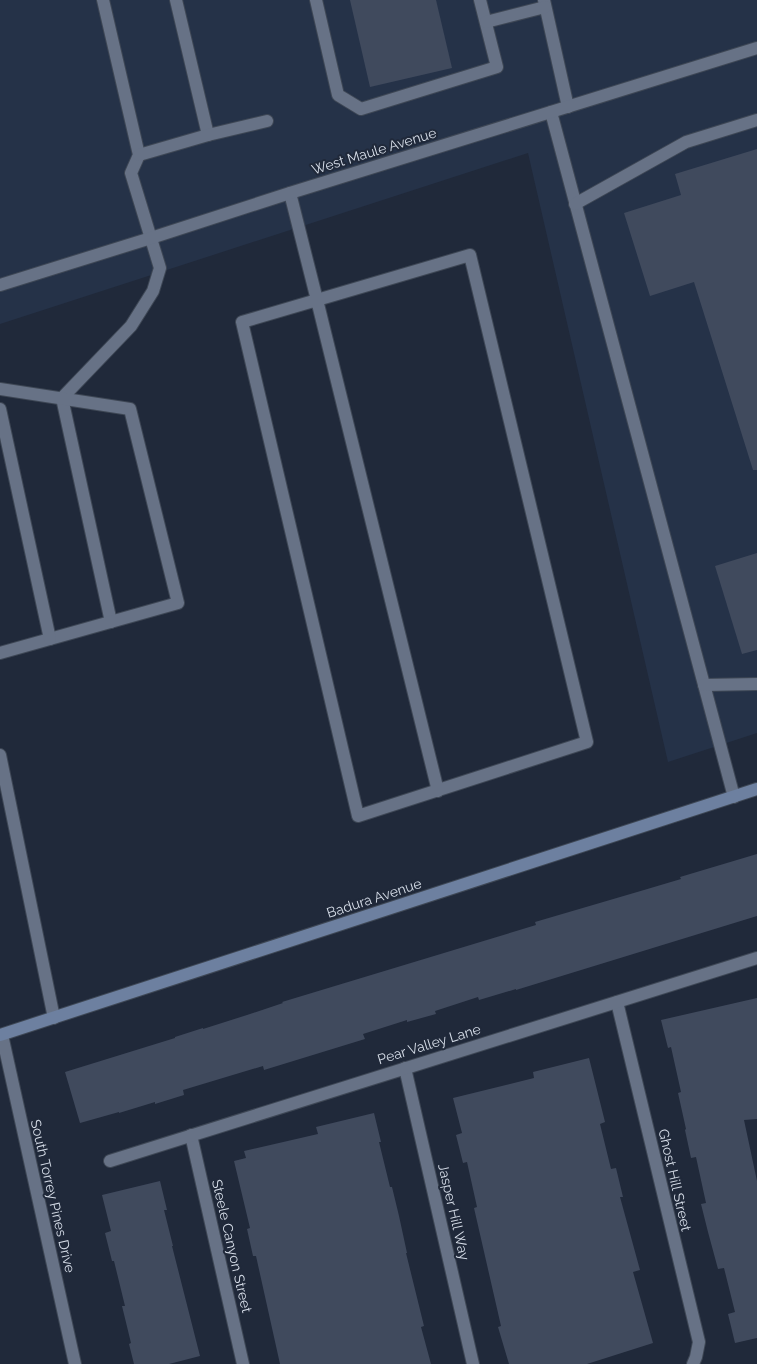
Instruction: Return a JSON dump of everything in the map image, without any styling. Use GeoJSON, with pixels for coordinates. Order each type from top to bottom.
{"type":"FeatureCollection","features":[{"type":"Feature","properties":{"kind":"main road","name":"Badura Avenue"},"geometry":{"type":"LineString","coordinates":[[1,1035],[757,789]]}},
{"type":"Feature","properties":{"kind":"street"},"geometry":{"type":"LineString","coordinates":[[62,398],[131,326],[154,291],[160,268],[131,173],[138,155],[103,0]]}},
{"type":"Feature","properties":{"kind":"street"},"geometry":{"type":"LineString","coordinates":[[176,0],[208,135]]}},
{"type":"Feature","properties":{"kind":"street"},"geometry":{"type":"LineString","coordinates":[[316,0],[338,95],[360,109],[497,68],[480,0]]}},
{"type":"Feature","properties":{"kind":"street"},"geometry":{"type":"LineString","coordinates":[[486,22],[544,3],[568,107]]}},
{"type":"Feature","properties":{"kind":"street","name":"West Maule Avenue"},"geometry":{"type":"LineString","coordinates":[[0,285],[757,48]]}},
{"type":"Feature","properties":{"kind":"street"},"geometry":{"type":"LineString","coordinates":[[551,112],[734,796]]}},
{"type":"Feature","properties":{"kind":"street"},"geometry":{"type":"LineString","coordinates":[[575,204],[686,142],[757,120]]}},
{"type":"Feature","properties":{"kind":"street"},"geometry":{"type":"LineString","coordinates":[[138,155],[208,135],[268,121]]}},
{"type":"Feature","properties":{"kind":"street"},"geometry":{"type":"LineString","coordinates":[[290,193],[438,791]]}},
{"type":"Feature","properties":{"kind":"street"},"geometry":{"type":"LineString","coordinates":[[470,255],[587,742],[358,816],[242,322],[317,300],[470,255]]}},
{"type":"Feature","properties":{"kind":"street"},"geometry":{"type":"LineString","coordinates":[[0,389],[130,408],[178,603],[0,653]]}},
{"type":"Feature","properties":{"kind":"street"},"geometry":{"type":"LineString","coordinates":[[62,398],[111,622]]}},
{"type":"Feature","properties":{"kind":"street"},"geometry":{"type":"LineString","coordinates":[[0,409],[50,639]]}},
{"type":"Feature","properties":{"kind":"street"},"geometry":{"type":"LineString","coordinates":[[704,685],[757,684]]}},
{"type":"Feature","properties":{"kind":"street"},"geometry":{"type":"LineString","coordinates":[[0,755],[54,1018]]}},
{"type":"Feature","properties":{"kind":"street","name":"Pear Valley Lane"},"geometry":{"type":"LineString","coordinates":[[110,1161],[757,958]]}},
{"type":"Feature","properties":{"kind":"street","name":"Ghost Hill Street"},"geometry":{"type":"LineString","coordinates":[[617,1002],[699,1342],[693,1364]]}},
{"type":"Feature","properties":{"kind":"street","name":"South Torrey Pines Drive"},"geometry":{"type":"LineString","coordinates":[[1,1035],[76,1364]]}},
{"type":"Feature","properties":{"kind":"street","name":"Jasper Hill Way"},"geometry":{"type":"LineString","coordinates":[[404,1068],[473,1364]]}},
{"type":"Feature","properties":{"kind":"street","name":"Steele Canyon Street"},"geometry":{"type":"LineString","coordinates":[[191,1135],[243,1364]]}},
{"type":"Feature","properties":{"kind":"shaded area"},"geometry":{"type":"Polygon","coordinates":[[[0,0],[757,0],[757,733],[668,762],[528,153],[0,324],[0,0]]]}},
{"type":"Feature","properties":{"kind":"building"},"geometry":{"type":"Polygon","coordinates":[[[350,0],[436,0],[452,68],[370,87],[350,0]]]}},
{"type":"Feature","properties":{"kind":"building"},"geometry":{"type":"Polygon","coordinates":[[[757,149],[757,470],[753,470],[694,282],[650,296],[624,213],[681,195],[675,174],[757,149]]]}},
{"type":"Feature","properties":{"kind":"building"},"geometry":{"type":"Polygon","coordinates":[[[757,553],[757,650],[742,654],[715,566],[757,553]]]}},
{"type":"Feature","properties":{"kind":"building"},"geometry":{"type":"Polygon","coordinates":[[[757,854],[757,916],[516,990],[479,1000],[478,997],[435,1011],[436,1014],[407,1022],[407,1020],[363,1034],[365,1039],[264,1070],[263,1066],[183,1090],[184,1095],[155,1104],[155,1102],[80,1123],[65,1072],[247,1015],[282,1002],[536,925],[535,922],[681,879],[680,877],[757,854]]]}},
{"type":"Feature","properties":{"kind":"building"},"geometry":{"type":"Polygon","coordinates":[[[757,998],[757,1119],[744,1120],[757,1181],[757,1338],[735,1343],[728,1314],[735,1312],[724,1268],[718,1269],[708,1232],[701,1204],[706,1203],[696,1157],[691,1158],[678,1093],[681,1092],[671,1047],[668,1048],[661,1020],[757,998]]]}},
{"type":"Feature","properties":{"kind":"building"},"geometry":{"type":"Polygon","coordinates":[[[589,1058],[605,1122],[600,1124],[611,1169],[616,1168],[623,1197],[620,1197],[640,1270],[633,1272],[653,1343],[587,1364],[509,1364],[498,1327],[501,1326],[474,1208],[477,1207],[467,1162],[463,1163],[456,1135],[462,1133],[453,1098],[534,1078],[533,1072],[589,1058]]]}},
{"type":"Feature","properties":{"kind":"building"},"geometry":{"type":"Polygon","coordinates":[[[374,1113],[381,1142],[379,1142],[390,1187],[392,1187],[424,1326],[421,1327],[431,1364],[280,1364],[256,1256],[253,1256],[247,1229],[250,1228],[234,1161],[246,1158],[244,1151],[318,1134],[316,1127],[374,1113]]]}},
{"type":"Feature","properties":{"kind":"building"},"geometry":{"type":"Polygon","coordinates":[[[160,1181],[167,1210],[164,1210],[172,1246],[200,1356],[169,1364],[134,1364],[122,1306],[125,1306],[105,1233],[111,1231],[102,1195],[160,1181]]]}}]}
